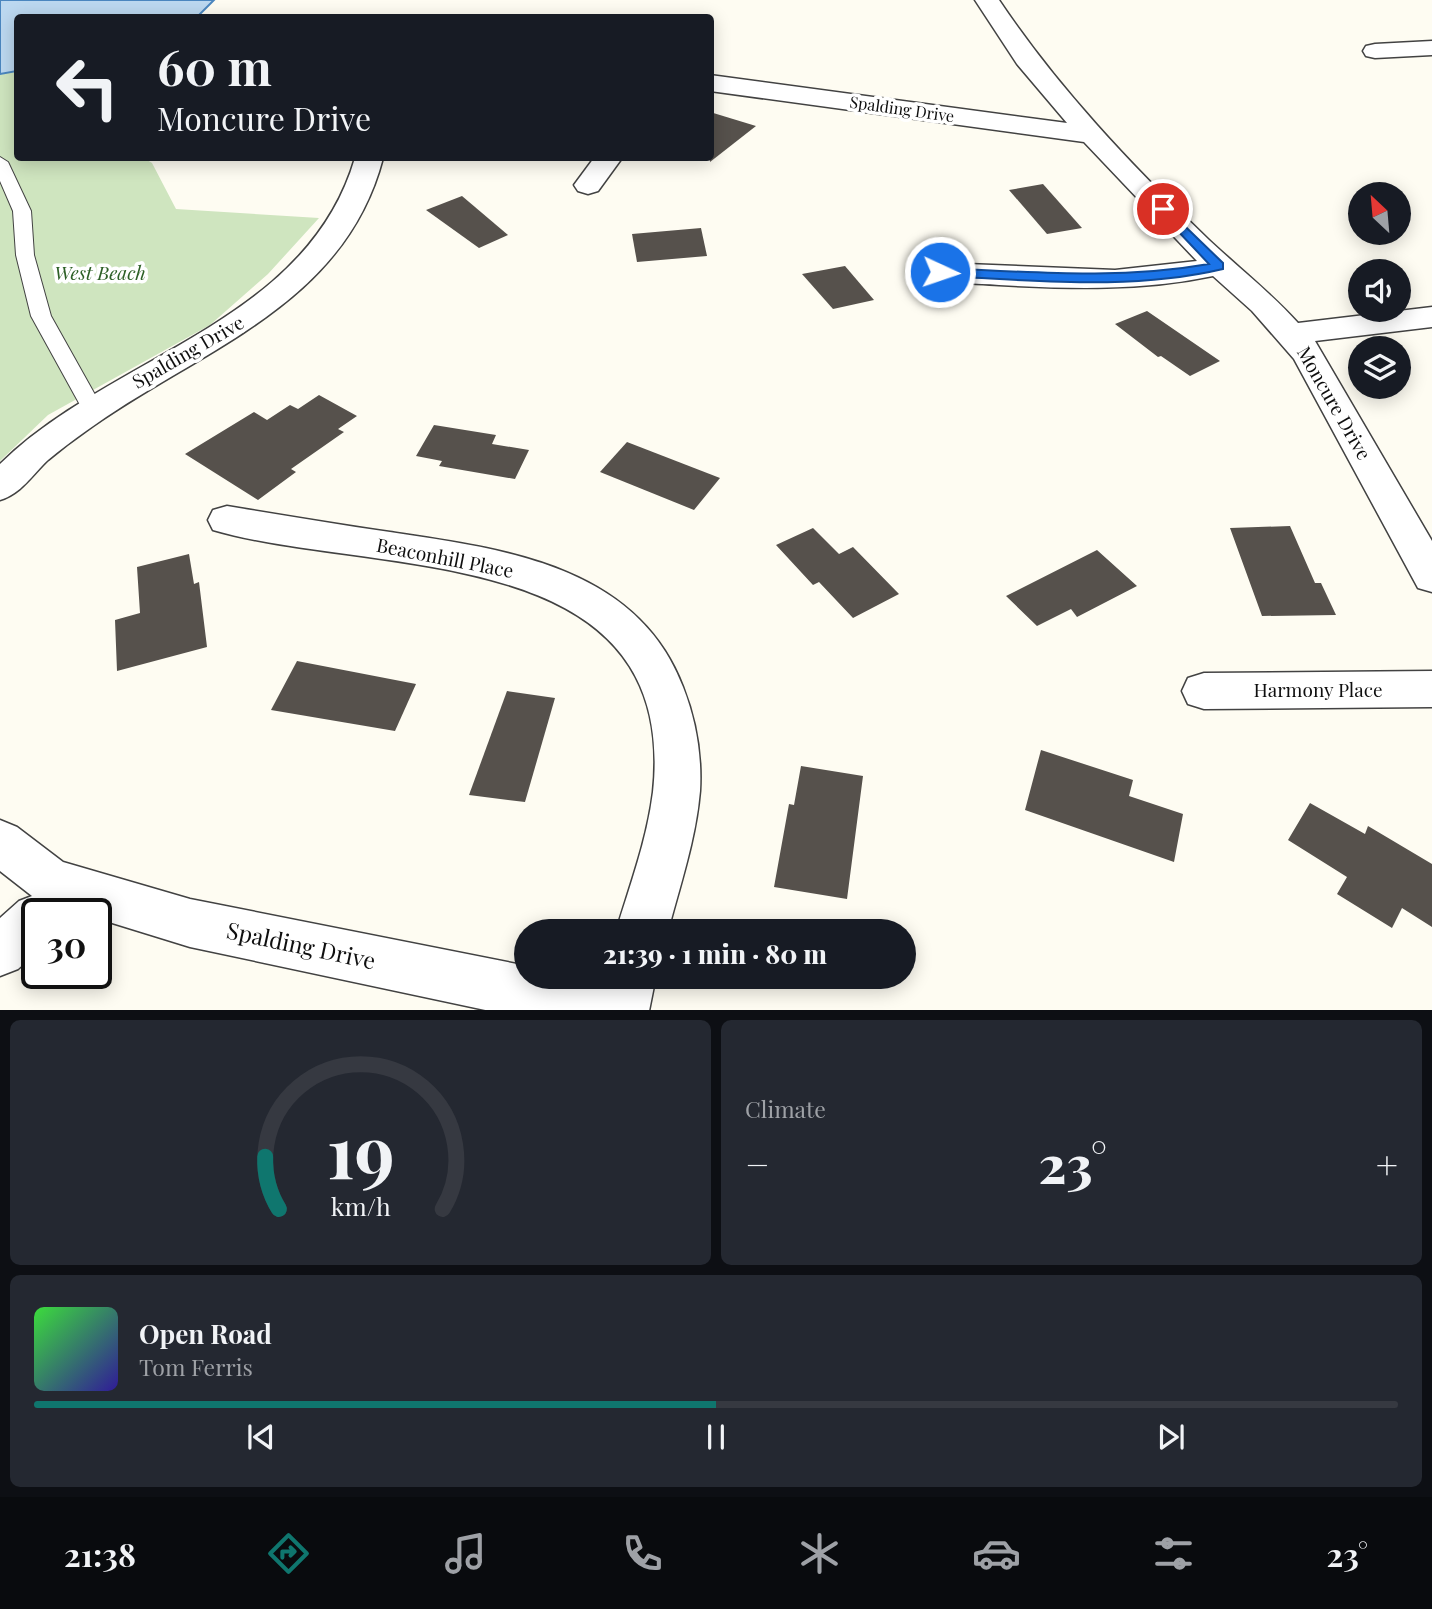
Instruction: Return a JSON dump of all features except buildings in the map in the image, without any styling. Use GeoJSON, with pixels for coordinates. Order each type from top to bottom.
{"type":"FeatureCollection","features":[{"type":"Feature","properties":{"kind":"street","name":"Moncure Drive"},"geometry":{"type":"LineString","coordinates":[[987,0],[1026,59],[1093,135],[1218,266],[1293,334],[1308,354],[1432,577]]}},
{"type":"Feature","properties":{"kind":"street"},"geometry":{"type":"LineString","coordinates":[[1375,51],[1432,48]]}},
{"type":"Feature","properties":{"kind":"street","name":"Spalding Drive"},"geometry":{"type":"LineString","coordinates":[[714,84],[1093,135]]}},
{"type":"Feature","properties":{"kind":"street","name":"Spalding Drive"},"geometry":{"type":"LineString","coordinates":[[0,487],[43,444],[92,409],[223,336],[299,276],[350,211],[363,184],[368,161]]}},
{"type":"Feature","properties":{"kind":"street"},"geometry":{"type":"LineString","coordinates":[[588,185],[606,161]]}},
{"type":"Feature","properties":{"kind":"street"},"geometry":{"type":"LineString","coordinates":[[940,272],[1106,280],[1156,277],[1218,266]]}},
{"type":"Feature","properties":{"kind":"street"},"geometry":{"type":"LineString","coordinates":[[1293,334],[1432,317]]}},
{"type":"Feature","properties":{"kind":"street","name":"Beaconhill Place"},"geometry":{"type":"LineString","coordinates":[[227,520],[512,569],[558,586],[600,609],[629,633],[655,671],[671,714],[677,772],[670,824],[645,919]]}},
{"type":"Feature","properties":{"kind":"street","name":"Harmony Place"},"geometry":{"type":"LineString","coordinates":[[1204,691],[1432,690]]}},
{"type":"Feature","properties":{"kind":"street","name":"Spalding Drive"},"geometry":{"type":"LineString","coordinates":[[0,842],[49,880],[50,898]]}},
{"type":"Feature","properties":{"kind":"street","name":"Spalding Drive"},"geometry":{"type":"LineString","coordinates":[[112,914],[190,923],[619,1010]]}},
{"type":"Feature","properties":{"kind":"street"},"geometry":{"type":"LineString","coordinates":[[0,951],[21,933]]}},
{"type":"Feature","properties":{"kind":"street"},"geometry":{"type":"LineString","coordinates":[[619,1010],[626,989]]}},
{"type":"Feature","properties":{"kind":"lane"},"geometry":{"type":"LineString","coordinates":[[0,162],[22,211],[24,255],[41,316],[92,409]]}},
{"type":"Feature","properties":{"kind":"green space","name":"West Beach"},"geometry":{"type":"Polygon","coordinates":[[[14,72],[14,161],[149,161],[176,209],[319,218],[268,274],[210,325],[48,415],[0,461],[0,74],[14,72]]]}},
{"type":"Feature","properties":{"kind":"water"},"geometry":{"type":"Polygon","coordinates":[[[0,0],[214,0],[200,14],[14,14],[14,72],[0,74],[0,0]]]}},
{"type":"Feature","properties":{"kind":"route"},"geometry":{"type":"LineString","coordinates":[[940,272],[1106,280],[1156,277],[1218,266],[1163,209]]}}]}
